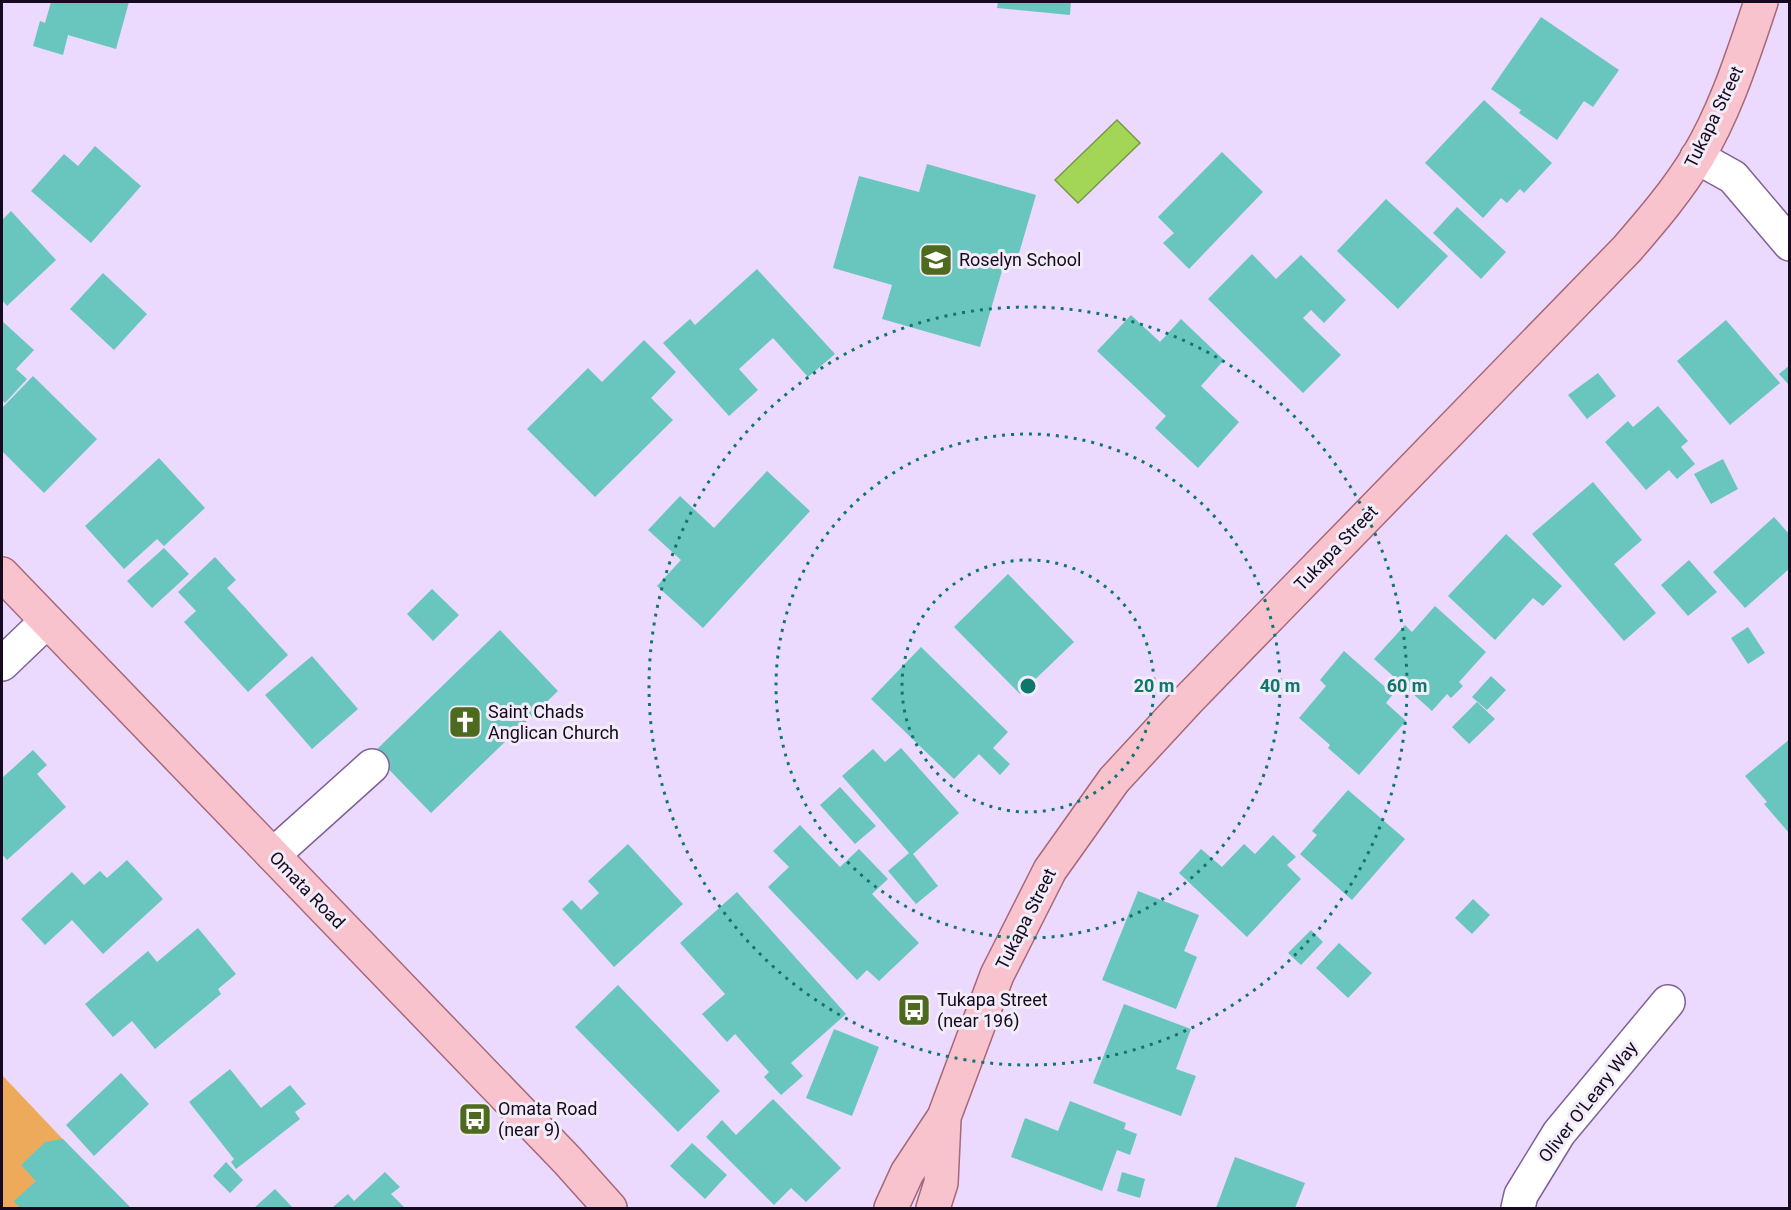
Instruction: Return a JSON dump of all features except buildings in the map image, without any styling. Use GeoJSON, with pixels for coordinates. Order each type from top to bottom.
{"type":"FeatureCollection","features":[{"type":"Feature","properties":{"kind":"main road","name":"Tukapa Street"},"geometry":{"type":"LineString","coordinates":[[891,1209],[907,1173],[944,1117],[997,975],[1050,870],[1114,780],[1205,683],[1627,249],[1667,201],[1697,157],[1736,75],[1761,2]]}},
{"type":"Feature","properties":{"kind":"main road","name":"Omata Road"},"geometry":{"type":"LineString","coordinates":[[2,574],[567,1160],[610,1209]]}},
{"type":"Feature","properties":{"kind":"main road","name":"Tukapa Street"},"geometry":{"type":"LineString","coordinates":[[933,1209],[941,1183],[944,1117]]}},
{"type":"Feature","properties":{"kind":"street"},"geometry":{"type":"LineString","coordinates":[[1697,157],[1733,177],[1790,244]]}},
{"type":"Feature","properties":{"kind":"street"},"geometry":{"type":"LineString","coordinates":[[2,664],[47,621]]}},
{"type":"Feature","properties":{"kind":"street"},"geometry":{"type":"LineString","coordinates":[[273,855],[372,766]]}},
{"type":"Feature","properties":{"kind":"street","name":"Oliver O'Leary Way"},"geometry":{"type":"LineString","coordinates":[[1518,1209],[1521,1196],[1559,1133],[1668,1002]]}},
{"type":"Feature","properties":{"kind":"shaded area"},"geometry":{"type":"Polygon","coordinates":[[[1117,120],[1140,143],[1078,203],[1055,180],[1117,120]]]}},
{"type":"Feature","properties":{"kind":"shaded area"},"geometry":{"type":"Polygon","coordinates":[[[2,1075],[128,1208],[2,1208],[2,1075]]]}},
{"type":"Feature","properties":{"kind":"place","name":"Roselyn School"},"geometry":{"type":"Point","coordinates":[936,260]}},
{"type":"Feature","properties":{"kind":"place","name":"Saint Chads Anglican Church"},"geometry":{"type":"Point","coordinates":[465,722]}},
{"type":"Feature","properties":{"kind":"place","name":"Tukapa Street (near 196)"},"geometry":{"type":"Point","coordinates":[914,1010]}},
{"type":"Feature","properties":{"kind":"place","name":"Omata Road (near 9)"},"geometry":{"type":"Point","coordinates":[475,1119]}}]}
